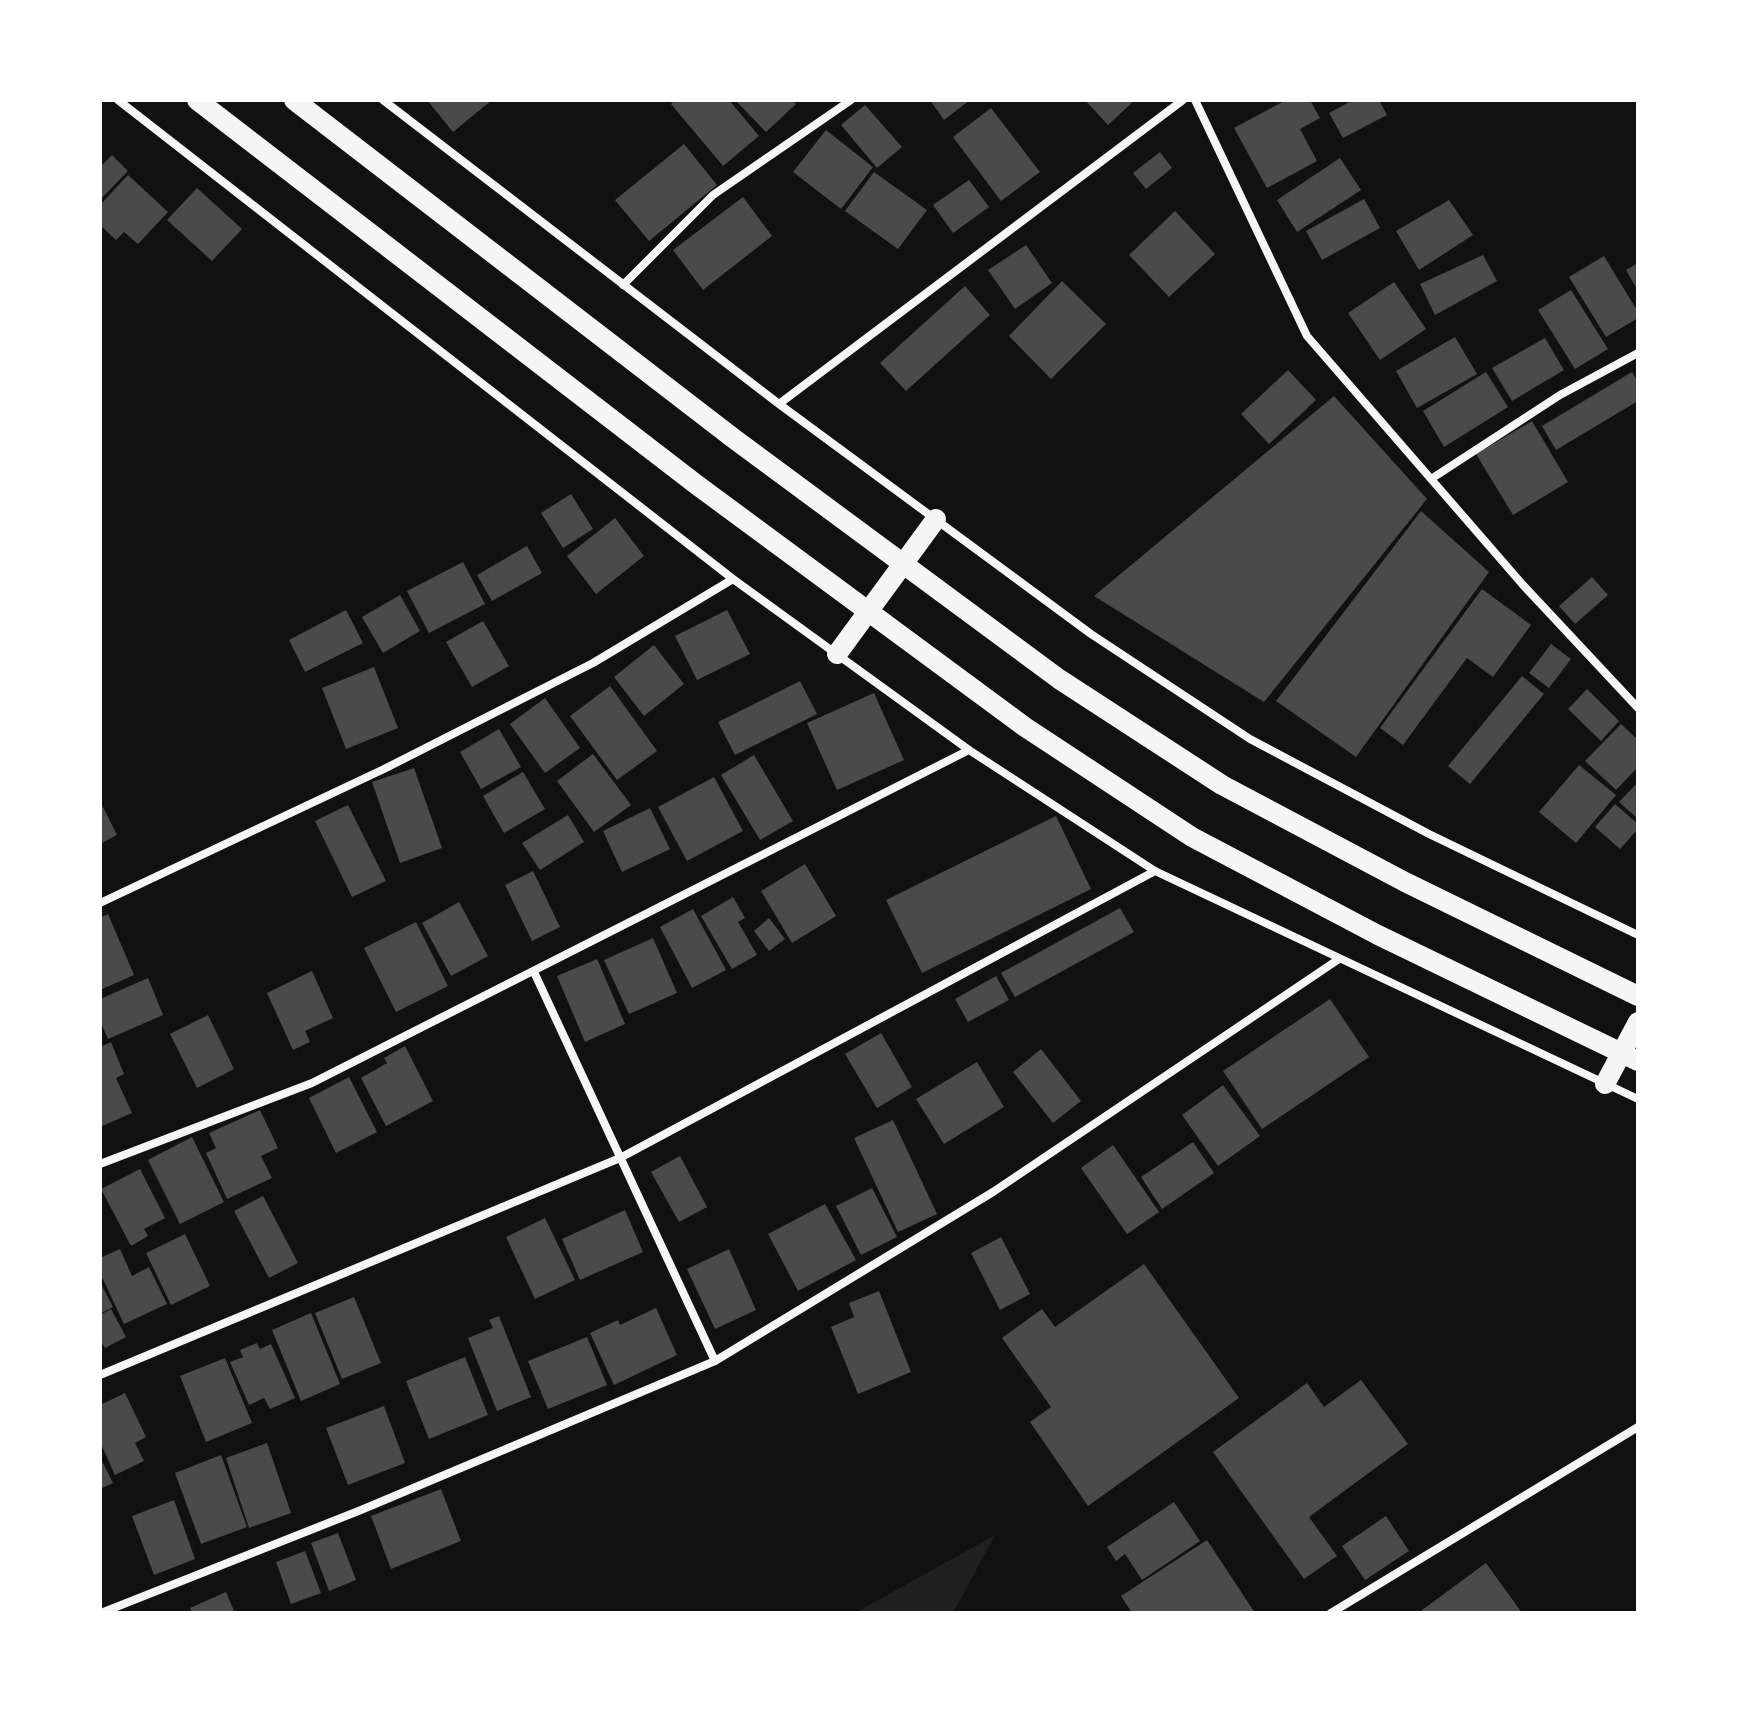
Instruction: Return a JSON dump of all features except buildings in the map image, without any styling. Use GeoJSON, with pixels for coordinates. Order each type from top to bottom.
{"type":"FeatureCollection","features":[{"type":"Feature","properties":{"kind":"main road"},"geometry":{"type":"LineString","coordinates":[[197,100],[697,485],[1025,727],[1192,837],[1378,935],[1630,1057]]}},
{"type":"Feature","properties":{"kind":"main road"},"geometry":{"type":"LineString","coordinates":[[294,100],[1059,679],[1222,785],[1405,882],[1638,996]]}},
{"type":"Feature","properties":{"kind":"main road"},"geometry":{"type":"LineString","coordinates":[[837,654],[936,519]]}},
{"type":"Feature","properties":{"kind":"main road"},"geometry":{"type":"LineString","coordinates":[[1605,1084],[1630,1057],[1638,1022]]}},
{"type":"Feature","properties":{"kind":"street"},"geometry":{"type":"LineString","coordinates":[[118,100],[733,579],[969,750],[1155,871],[1638,1099]]}},
{"type":"Feature","properties":{"kind":"street"},"geometry":{"type":"LineString","coordinates":[[383,100],[779,404],[1091,634],[1250,739],[1429,834],[1638,935]]}},
{"type":"Feature","properties":{"kind":"street"},"geometry":{"type":"LineString","coordinates":[[623,285],[713,195],[851,100]]}},
{"type":"Feature","properties":{"kind":"street"},"geometry":{"type":"LineString","coordinates":[[779,404],[1183,100]]}},
{"type":"Feature","properties":{"kind":"street"},"geometry":{"type":"LineString","coordinates":[[1195,100],[1307,336],[1431,479],[1638,708]]}},
{"type":"Feature","properties":{"kind":"street"},"geometry":{"type":"LineString","coordinates":[[1431,479],[1560,395],[1638,353]]}},
{"type":"Feature","properties":{"kind":"street"},"geometry":{"type":"LineString","coordinates":[[100,903],[384,769],[579,670],[733,579]]}},
{"type":"Feature","properties":{"kind":"street"},"geometry":{"type":"LineString","coordinates":[[100,1164],[312,1083],[969,750]]}},
{"type":"Feature","properties":{"kind":"street"},"geometry":{"type":"LineString","coordinates":[[100,1375],[620,1158],[1155,871]]}},
{"type":"Feature","properties":{"kind":"street"},"geometry":{"type":"LineString","coordinates":[[101,1613],[361,1510],[715,1361],[993,1192],[1339,959]]}},
{"type":"Feature","properties":{"kind":"street"},"geometry":{"type":"LineString","coordinates":[[534,972],[715,1361]]}},
{"type":"Feature","properties":{"kind":"street"},"geometry":{"type":"LineString","coordinates":[[1331,1613],[1638,1427]]}},
{"type":"Feature","properties":{"kind":"shaded area"},"geometry":{"type":"Polygon","coordinates":[[[995,1535],[953,1613],[855,1613],[995,1535]]]}}]}
